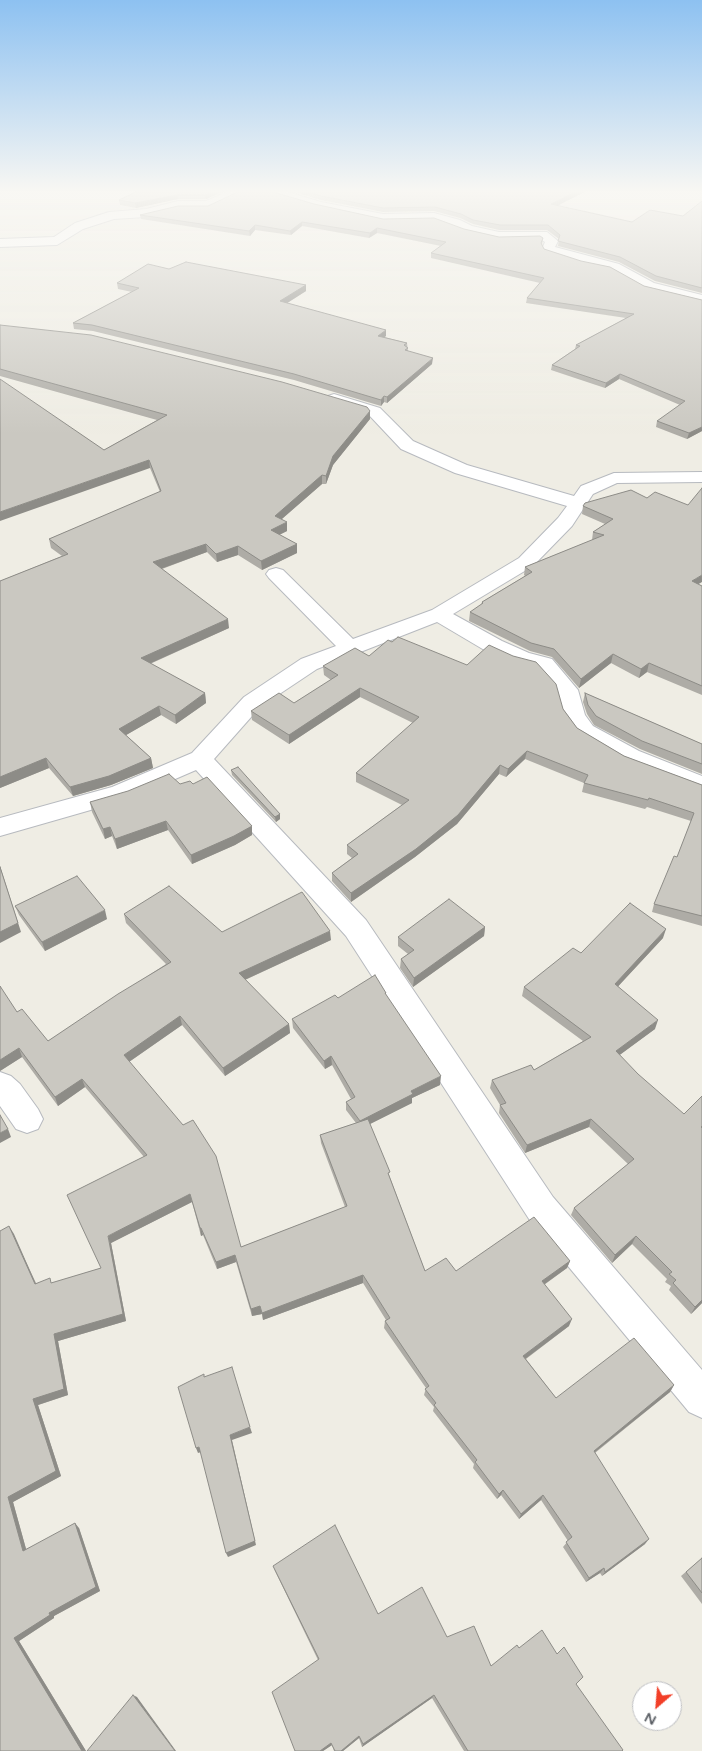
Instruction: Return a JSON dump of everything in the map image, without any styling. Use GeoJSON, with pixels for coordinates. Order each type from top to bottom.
{"type":"FeatureCollection","features":[{"type":"Feature","properties":{"kind":"street"},"geometry":{"type":"LineString","coordinates":[[621,271],[649,286],[702,299]]}},
{"type":"Feature","properties":{"kind":"street"},"geometry":{"type":"LineString","coordinates":[[317,394],[374,411],[407,445],[461,469],[577,503]]}},
{"type":"Feature","properties":{"kind":"street"},"geometry":{"type":"LineString","coordinates":[[0,827],[120,793],[200,760],[252,702],[309,664],[439,614],[526,562],[565,522],[587,490],[614,478],[702,477]]}},
{"type":"Feature","properties":{"kind":"street"},"geometry":{"type":"LineString","coordinates":[[276,574],[350,648]]}},
{"type":"Feature","properties":{"kind":"street"},"geometry":{"type":"LineString","coordinates":[[439,614],[458,627],[494,646],[521,658],[544,664],[567,690],[574,716],[585,731],[630,757],[702,785]]}},
{"type":"Feature","properties":{"kind":"street"},"geometry":{"type":"LineString","coordinates":[[200,760],[356,928],[541,1208],[702,1399]]}},
{"type":"Feature","properties":{"kind":"street"},"geometry":{"type":"LineString","coordinates":[[0,1085],[27,1119]]}},
{"type":"Feature","properties":{"kind":"building"},"geometry":{"type":"Polygon","coordinates":[[[137,271],[231,271],[306,285],[280,301],[386,330],[378,336],[407,343],[404,345],[408,348],[405,350],[433,358],[381,400],[294,374],[92,325],[73,323],[139,288],[117,283],[137,271]]]}},
{"type":"Feature","properties":{"kind":"building"},"geometry":{"type":"Polygon","coordinates":[[[511,271],[617,271],[644,286],[702,300],[702,427],[689,433],[657,421],[685,401],[620,374],[606,383],[552,365],[580,346],[576,345],[634,314],[527,298],[544,278],[511,271]]]}},
{"type":"Feature","properties":{"kind":"building"},"geometry":{"type":"Polygon","coordinates":[[[646,271],[702,271],[702,288],[656,276],[646,271]]]}},
{"type":"Feature","properties":{"kind":"building"},"geometry":{"type":"Polygon","coordinates":[[[0,325],[91,335],[282,382],[367,407],[370,411],[333,456],[326,476],[322,475],[275,516],[287,522],[271,530],[297,544],[261,561],[238,546],[216,554],[206,544],[153,562],[228,619],[141,658],[205,693],[175,715],[159,706],[119,729],[151,758],[109,776],[70,787],[46,758],[0,777],[0,581],[68,554],[49,539],[161,491],[149,460],[0,512],[0,379],[104,450],[167,415],[0,369],[0,325]]]}},
{"type":"Feature","properties":{"kind":"building"},"geometry":{"type":"Polygon","coordinates":[[[702,488],[702,575],[692,581],[702,586],[702,686],[649,663],[641,669],[613,654],[581,679],[554,649],[531,643],[470,612],[482,602],[532,572],[525,567],[604,535],[593,532],[613,519],[583,506],[585,503],[631,490],[647,498],[655,492],[688,505],[702,488]]]}},
{"type":"Feature","properties":{"kind":"building"},"geometry":{"type":"Polygon","coordinates":[[[398,637],[467,665],[489,645],[513,656],[536,662],[556,684],[563,709],[577,728],[624,756],[702,785],[702,916],[654,904],[674,856],[677,857],[694,813],[649,798],[648,800],[584,783],[588,775],[527,751],[508,769],[500,765],[458,815],[416,849],[351,893],[332,873],[358,854],[347,845],[409,800],[356,773],[419,717],[360,688],[289,735],[251,711],[279,693],[294,703],[338,675],[323,666],[355,648],[369,656],[388,640],[392,642],[398,637]]]}},
{"type":"Feature","properties":{"kind":"building"},"geometry":{"type":"Polygon","coordinates":[[[585,693],[702,744],[702,764],[642,741],[596,716],[588,705],[585,693]]]}},
{"type":"Feature","properties":{"kind":"building"},"geometry":{"type":"Polygon","coordinates":[[[238,767],[280,814],[275,817],[231,770],[238,767]]]}},
{"type":"Feature","properties":{"kind":"building"},"geometry":{"type":"Polygon","coordinates":[[[169,774],[180,784],[190,781],[193,784],[207,777],[252,826],[191,855],[166,821],[115,839],[110,827],[103,829],[90,802],[128,791],[169,774]]]}},
{"type":"Feature","properties":{"kind":"building"},"geometry":{"type":"Polygon","coordinates":[[[0,867],[18,923],[0,932],[0,867]]]}},
{"type":"Feature","properties":{"kind":"building"},"geometry":{"type":"Polygon","coordinates":[[[77,876],[105,910],[42,942],[15,906],[77,876]]]}},
{"type":"Feature","properties":{"kind":"building"},"geometry":{"type":"Polygon","coordinates":[[[169,886],[222,932],[302,892],[330,931],[239,973],[289,1024],[223,1068],[180,1016],[124,1055],[183,1125],[193,1120],[216,1156],[241,1247],[347,1206],[320,1135],[368,1119],[390,1172],[388,1173],[425,1271],[446,1258],[456,1271],[534,1217],[570,1261],[542,1281],[572,1319],[523,1356],[556,1398],[634,1338],[674,1385],[594,1451],[649,1539],[605,1572],[604,1568],[589,1578],[566,1542],[572,1537],[543,1495],[521,1514],[503,1490],[499,1494],[475,1462],[477,1460],[434,1405],[436,1403],[425,1389],[429,1386],[385,1321],[390,1318],[363,1275],[262,1313],[260,1306],[251,1309],[235,1255],[216,1262],[200,1228],[190,1194],[108,1236],[123,1314],[54,1334],[64,1389],[33,1399],[56,1471],[8,1497],[23,1551],[75,1523],[96,1587],[49,1613],[50,1615],[14,1638],[82,1751],[0,1751],[0,1231],[9,1226],[35,1284],[50,1278],[51,1283],[101,1268],[67,1195],[147,1155],[82,1079],[55,1097],[19,1048],[0,1060],[0,986],[17,1012],[22,1009],[48,1041],[118,994],[171,962],[124,914],[169,886]]]}},
{"type":"Feature","properties":{"kind":"building"},"geometry":{"type":"Polygon","coordinates":[[[449,899],[485,927],[414,978],[401,959],[414,950],[398,937],[449,899]]]}},
{"type":"Feature","properties":{"kind":"building"},"geometry":{"type":"Polygon","coordinates":[[[630,903],[666,929],[615,984],[658,1020],[616,1051],[638,1074],[684,1114],[702,1096],[702,1300],[695,1307],[673,1283],[676,1280],[669,1274],[672,1272],[636,1236],[615,1255],[574,1208],[634,1159],[591,1119],[527,1145],[500,1105],[506,1103],[492,1080],[531,1065],[534,1070],[591,1037],[524,987],[573,948],[581,953],[630,903]]]}},
{"type":"Feature","properties":{"kind":"building"},"geometry":{"type":"Polygon","coordinates":[[[375,975],[441,1076],[411,1091],[413,1094],[360,1121],[346,1102],[355,1097],[331,1056],[324,1061],[292,1019],[335,995],[338,998],[375,975]]]}},
{"type":"Feature","properties":{"kind":"building"},"geometry":{"type":"Polygon","coordinates":[[[0,1115],[8,1129],[0,1133],[0,1115]]]}},
{"type":"Feature","properties":{"kind":"building"},"geometry":{"type":"Polygon","coordinates":[[[232,1367],[250,1427],[230,1435],[255,1541],[226,1553],[199,1447],[196,1448],[178,1387],[204,1374],[204,1377],[232,1367]]]}},
{"type":"Feature","properties":{"kind":"building"},"geometry":{"type":"Polygon","coordinates":[[[335,1525],[378,1614],[422,1587],[447,1637],[474,1626],[491,1666],[517,1645],[519,1648],[542,1630],[557,1654],[564,1647],[583,1677],[576,1684],[623,1750],[468,1751],[434,1695],[363,1744],[359,1736],[341,1751],[335,1751],[331,1743],[320,1751],[295,1751],[272,1692],[319,1659],[273,1566],[335,1525]]]}},
{"type":"Feature","properties":{"kind":"building"},"geometry":{"type":"Polygon","coordinates":[[[702,1558],[702,1593],[686,1572],[702,1558]]]}},
{"type":"Feature","properties":{"kind":"building"},"geometry":{"type":"Polygon","coordinates":[[[133,1695],[175,1751],[87,1751],[133,1695]]]}}]}
